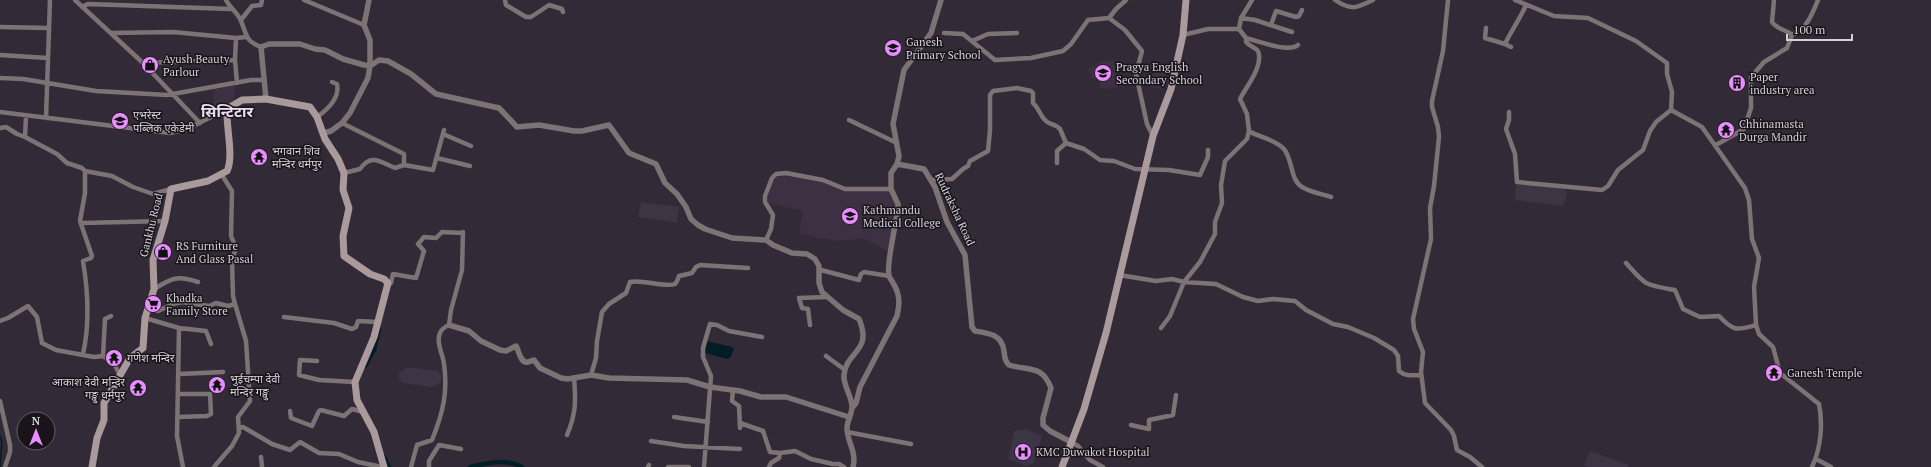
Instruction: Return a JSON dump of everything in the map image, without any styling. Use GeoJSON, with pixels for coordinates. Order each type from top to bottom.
{"type":"FeatureCollection","features":[{"type":"Feature","properties":{"kind":"main road"},"geometry":{"type":"LineString","coordinates":[[1062,467],[1084,409],[1106,333],[1153,136],[1171,89],[1183,35],[1186,0]]}},
{"type":"Feature","properties":{"kind":"main road"},"geometry":{"type":"LineString","coordinates":[[222,175],[228,168],[230,147],[227,134],[227,109],[242,100],[266,99],[310,107],[317,117],[325,139],[338,159],[344,173],[343,190],[349,208],[343,236],[343,254],[346,258],[367,272],[384,279],[388,285],[374,337],[355,382],[357,400],[374,432],[383,467]]}},
{"type":"Feature","properties":{"kind":"main road","name":"Gankhu Road"},"geometry":{"type":"LineString","coordinates":[[92,467],[97,438],[104,420],[104,403],[130,358],[143,348],[145,318],[154,289],[153,260],[165,221],[171,189],[191,186],[222,175]]}},
{"type":"Feature","properties":{"kind":"street"},"geometry":{"type":"LineString","coordinates":[[46,118],[50,0]]}},
{"type":"Feature","properties":{"kind":"street"},"geometry":{"type":"LineString","coordinates":[[75,0],[143,63],[200,123]]}},
{"type":"Feature","properties":{"kind":"street"},"geometry":{"type":"LineString","coordinates":[[226,0],[231,9],[241,20],[246,37],[254,45],[262,47],[269,44],[300,44],[315,49],[325,50],[354,62],[370,66],[379,60],[388,61],[411,74],[436,94],[499,108],[511,122],[520,128],[539,125],[574,132],[609,125],[629,153],[656,164],[666,183],[677,194],[686,207],[691,218],[705,230],[732,238],[766,240],[773,245],[792,253],[807,254],[814,259],[820,270],[820,287],[827,297],[843,310],[857,318],[860,322],[863,338],[862,344],[848,362],[845,370],[844,384],[852,408]]}},
{"type":"Feature","properties":{"kind":"street"},"geometry":{"type":"LineString","coordinates":[[241,20],[252,6],[261,5],[262,0]]}},
{"type":"Feature","properties":{"kind":"street"},"geometry":{"type":"LineString","coordinates":[[304,0],[364,25]]}},
{"type":"Feature","properties":{"kind":"street"},"geometry":{"type":"LineString","coordinates":[[324,134],[342,123],[350,113],[369,72],[370,40],[364,25],[369,0]]}},
{"type":"Feature","properties":{"kind":"street"},"geometry":{"type":"LineString","coordinates":[[505,0],[506,5],[526,17],[531,17],[549,5],[562,9],[564,12]]}},
{"type":"Feature","properties":{"kind":"street"},"geometry":{"type":"LineString","coordinates":[[853,467],[854,451],[847,432],[849,417],[852,408],[856,403],[860,387],[896,316],[899,307],[898,292],[889,276],[888,262],[891,253],[898,210],[898,204],[891,189],[891,173],[897,164],[899,156],[893,124],[904,70],[932,33],[941,0]]}},
{"type":"Feature","properties":{"kind":"street"},"geometry":{"type":"LineString","coordinates":[[944,33],[963,34],[995,60],[1038,57],[1066,49],[1088,20],[1109,18],[1126,0]]}},
{"type":"Feature","properties":{"kind":"street"},"geometry":{"type":"LineString","coordinates":[[1161,328],[1170,316],[1184,282],[1200,262],[1215,234],[1215,222],[1222,203],[1221,185],[1225,161],[1247,139],[1249,131],[1247,114],[1240,100],[1257,68],[1258,52],[1256,48],[1248,46],[1246,38],[1239,29],[1241,18],[1252,0]]}},
{"type":"Feature","properties":{"kind":"street"},"geometry":{"type":"LineString","coordinates":[[1335,0],[1344,6],[1352,8],[1374,0]]}},
{"type":"Feature","properties":{"kind":"street"},"geometry":{"type":"LineString","coordinates":[[1448,0],[1443,52],[1432,101],[1439,137],[1434,186],[1430,208],[1431,238],[1413,319],[1414,329],[1423,352],[1421,375],[1425,403],[1450,430],[1454,436],[1457,450],[1470,457],[1482,467]]}},
{"type":"Feature","properties":{"kind":"street"},"geometry":{"type":"LineString","coordinates":[[1509,112],[1509,120],[1506,129],[1515,154],[1517,182],[1602,190],[1608,186],[1618,170],[1644,150],[1650,131],[1656,122],[1671,110],[1672,92],[1667,74],[1667,62],[1636,41],[1588,18],[1554,16],[1515,0]]}},
{"type":"Feature","properties":{"kind":"street"},"geometry":{"type":"LineString","coordinates":[[1774,0],[1772,19],[1773,25],[1788,31],[1792,35]]}},
{"type":"Feature","properties":{"kind":"street"},"geometry":{"type":"LineString","coordinates":[[1716,145],[1744,130],[1751,108],[1750,77],[1764,62],[1787,48],[1792,35],[1800,32],[1818,0]]}},
{"type":"Feature","properties":{"kind":"street"},"geometry":{"type":"LineString","coordinates":[[82,7],[88,4],[131,2],[231,9]]}},
{"type":"Feature","properties":{"kind":"street"},"geometry":{"type":"LineString","coordinates":[[1505,44],[1516,22],[1521,17],[1526,5]]}},
{"type":"Feature","properties":{"kind":"street"},"geometry":{"type":"LineString","coordinates":[[1271,25],[1276,11],[1296,17],[1299,16],[1302,10]]}},
{"type":"Feature","properties":{"kind":"street"},"geometry":{"type":"LineString","coordinates":[[1109,18],[1125,30],[1140,48],[1141,55],[1136,74],[1141,91],[1147,124],[1153,136]]}},
{"type":"Feature","properties":{"kind":"street"},"geometry":{"type":"LineString","coordinates":[[1241,18],[1292,32]]}},
{"type":"Feature","properties":{"kind":"street"},"geometry":{"type":"LineString","coordinates":[[0,27],[49,28]]}},
{"type":"Feature","properties":{"kind":"street"},"geometry":{"type":"LineString","coordinates":[[1486,28],[1485,38],[1511,47]]}},
{"type":"Feature","properties":{"kind":"street"},"geometry":{"type":"LineString","coordinates":[[1183,35],[1208,29],[1239,29]]}},
{"type":"Feature","properties":{"kind":"street"},"geometry":{"type":"LineString","coordinates":[[111,33],[173,32],[236,38],[246,37]]}},
{"type":"Feature","properties":{"kind":"street"},"geometry":{"type":"LineString","coordinates":[[972,41],[988,34],[1017,33]]}},
{"type":"Feature","properties":{"kind":"street"},"geometry":{"type":"LineString","coordinates":[[236,38],[235,60],[237,83]]}},
{"type":"Feature","properties":{"kind":"street"},"geometry":{"type":"LineString","coordinates":[[1246,38],[1280,47],[1294,48],[1298,45]]}},
{"type":"Feature","properties":{"kind":"street"},"geometry":{"type":"LineString","coordinates":[[262,47],[266,99]]}},
{"type":"Feature","properties":{"kind":"street"},"geometry":{"type":"LineString","coordinates":[[0,55],[48,58]]}},
{"type":"Feature","properties":{"kind":"street"},"geometry":{"type":"LineString","coordinates":[[143,63],[235,60]]}},
{"type":"Feature","properties":{"kind":"street"},"geometry":{"type":"LineString","coordinates":[[0,78],[24,79],[96,91],[171,94],[264,80]]}},
{"type":"Feature","properties":{"kind":"street"},"geometry":{"type":"LineString","coordinates":[[317,117],[330,108],[338,87],[337,84],[332,82]]}},
{"type":"Feature","properties":{"kind":"street"},"geometry":{"type":"LineString","coordinates":[[930,180],[952,179],[968,166],[970,161],[988,151],[990,130],[990,95],[993,91],[1016,88],[1032,91],[1032,103],[1039,108],[1041,116],[1050,124],[1058,126],[1066,143],[1084,149],[1100,160],[1114,162],[1135,169],[1146,168],[1169,170],[1200,175],[1208,157],[1208,150]]}},
{"type":"Feature","properties":{"kind":"street"},"geometry":{"type":"LineString","coordinates":[[0,112],[74,120],[89,124],[159,133],[179,132],[227,109]]}},
{"type":"Feature","properties":{"kind":"street"},"geometry":{"type":"LineString","coordinates":[[1671,110],[1702,127],[1740,181],[1749,200],[1752,239],[1759,258],[1754,287],[1756,324],[1759,334],[1773,347],[1780,373],[1819,404],[1823,421],[1816,459],[1812,467]]}},
{"type":"Feature","properties":{"kind":"street"},"geometry":{"type":"LineString","coordinates":[[26,116],[26,137]]}},
{"type":"Feature","properties":{"kind":"street"},"geometry":{"type":"LineString","coordinates":[[849,120],[897,143]]}},
{"type":"Feature","properties":{"kind":"street"},"geometry":{"type":"LineString","coordinates":[[342,123],[404,154],[404,165]]}},
{"type":"Feature","properties":{"kind":"street"},"geometry":{"type":"LineString","coordinates":[[0,128],[6,127],[17,134],[26,137],[57,154],[67,163],[82,168],[86,172],[112,176],[133,187],[153,194],[171,189]]}},
{"type":"Feature","properties":{"kind":"street"},"geometry":{"type":"LineString","coordinates":[[1249,131],[1260,138],[1274,141],[1283,148],[1289,157],[1296,182],[1302,188],[1331,197]]}},
{"type":"Feature","properties":{"kind":"street"},"geometry":{"type":"LineString","coordinates":[[344,173],[360,169],[362,165],[372,160],[380,160],[395,168],[404,165],[433,170],[444,132],[471,146]]}},
{"type":"Feature","properties":{"kind":"street"},"geometry":{"type":"LineString","coordinates":[[1057,163],[1057,151],[1066,143]]}},
{"type":"Feature","properties":{"kind":"street"},"geometry":{"type":"LineString","coordinates":[[437,158],[470,166]]}},
{"type":"Feature","properties":{"kind":"street","name":"Rudraksha Road"},"geometry":{"type":"LineString","coordinates":[[897,164],[921,168],[927,173],[935,187],[947,222],[965,255],[972,327],[975,331],[988,333],[1001,340],[1004,346],[1004,359],[1009,365],[1037,370],[1045,376],[1051,388],[1043,418],[1043,425],[1050,431],[1071,442]]}},
{"type":"Feature","properties":{"kind":"street"},"geometry":{"type":"LineString","coordinates":[[83,354],[88,332],[87,283],[83,261],[91,258],[92,256],[82,223],[79,219],[85,192],[86,172]]}},
{"type":"Feature","properties":{"kind":"street"},"geometry":{"type":"LineString","coordinates":[[766,240],[771,228],[773,215],[765,202],[765,196],[772,178],[776,174],[786,173],[823,180],[845,189],[891,189]]}},
{"type":"Feature","properties":{"kind":"street"},"geometry":{"type":"LineString","coordinates":[[214,467],[232,446],[239,433],[238,417],[250,401],[247,376],[246,341],[233,296],[232,260],[236,248],[231,236],[232,191],[222,175]]}},
{"type":"Feature","properties":{"kind":"street"},"geometry":{"type":"LineString","coordinates":[[82,223],[165,221]]}},
{"type":"Feature","properties":{"kind":"street"},"geometry":{"type":"LineString","coordinates":[[388,285],[391,283],[393,274],[416,278],[424,251],[418,244],[424,237],[436,238],[442,232],[463,232],[462,270],[448,325],[444,327],[439,334],[438,342],[444,363],[445,390],[441,418],[432,440],[417,445],[411,467]]}},
{"type":"Feature","properties":{"kind":"street"},"geometry":{"type":"LineString","coordinates":[[1626,263],[1643,282],[1651,286],[1675,290],[1683,309],[1700,317],[1719,316],[1728,327],[1736,330],[1756,324]]}},
{"type":"Feature","properties":{"kind":"street"},"geometry":{"type":"LineString","coordinates":[[591,375],[595,361],[602,312],[609,304],[626,293],[630,282],[637,281],[671,285],[677,282],[679,276],[692,273],[696,267],[700,265],[748,268]]}},
{"type":"Feature","properties":{"kind":"street"},"geometry":{"type":"LineString","coordinates":[[820,270],[859,280],[861,274],[864,272],[889,276]]}},
{"type":"Feature","properties":{"kind":"street"},"geometry":{"type":"LineString","coordinates":[[1120,275],[1156,281],[1172,279],[1184,282],[1216,284],[1243,297],[1258,301],[1295,301],[1306,310],[1333,324],[1348,327],[1374,338],[1394,350],[1398,356],[1400,371],[1403,374],[1409,376],[1421,375]]}},
{"type":"Feature","properties":{"kind":"street"},"geometry":{"type":"LineString","coordinates":[[154,289],[172,278],[198,282]]}},
{"type":"Feature","properties":{"kind":"street"},"geometry":{"type":"LineString","coordinates":[[810,325],[808,310],[802,308],[799,298],[827,297]]}},
{"type":"Feature","properties":{"kind":"street"},"geometry":{"type":"LineString","coordinates":[[147,308],[158,311],[173,304],[182,302],[209,306],[216,303],[228,306],[235,304]]}},
{"type":"Feature","properties":{"kind":"street"},"geometry":{"type":"LineString","coordinates":[[0,321],[28,306],[37,317],[42,343],[56,350],[94,357],[103,356],[113,362],[120,375]]}},
{"type":"Feature","properties":{"kind":"street"},"geometry":{"type":"LineString","coordinates":[[103,356],[105,319],[111,316]]}},
{"type":"Feature","properties":{"kind":"street"},"geometry":{"type":"LineString","coordinates":[[284,317],[334,323],[352,329],[356,327],[358,321],[377,322]]}},
{"type":"Feature","properties":{"kind":"street"},"geometry":{"type":"LineString","coordinates":[[145,318],[179,328],[206,331],[211,344]]}},
{"type":"Feature","properties":{"kind":"street"},"geometry":{"type":"LineString","coordinates":[[704,467],[711,376],[703,352],[710,324],[717,325],[729,331],[762,337]]}},
{"type":"Feature","properties":{"kind":"street"},"geometry":{"type":"LineString","coordinates":[[448,325],[469,331],[481,341],[500,350],[506,351],[516,346],[519,356],[524,361],[528,362],[534,360],[540,368],[561,378],[574,378],[591,375],[609,378],[651,380],[675,379],[761,397],[786,397],[849,417]]}},
{"type":"Feature","properties":{"kind":"street"},"geometry":{"type":"LineString","coordinates":[[179,328],[177,436],[183,467]]}},
{"type":"Feature","properties":{"kind":"street"},"geometry":{"type":"LineString","coordinates":[[826,356],[845,370]]}},
{"type":"Feature","properties":{"kind":"street"},"geometry":{"type":"LineString","coordinates":[[317,361],[300,360],[299,375],[318,380],[355,382]]}},
{"type":"Feature","properties":{"kind":"street"},"geometry":{"type":"LineString","coordinates":[[179,374],[223,372]]}},
{"type":"Feature","properties":{"kind":"street"},"geometry":{"type":"LineString","coordinates":[[567,435],[574,418],[576,402],[574,378]]}},
{"type":"Feature","properties":{"kind":"street"},"geometry":{"type":"LineString","coordinates":[[733,390],[732,401],[739,406],[740,426],[761,429],[770,452],[780,453],[795,451],[811,459],[839,464],[844,467]]}},
{"type":"Feature","properties":{"kind":"street"},"geometry":{"type":"LineString","coordinates":[[178,394],[210,394],[211,414],[207,416],[178,417]]}},
{"type":"Feature","properties":{"kind":"street"},"geometry":{"type":"LineString","coordinates":[[1131,426],[1149,430],[1149,420],[1173,415],[1176,395]]}},
{"type":"Feature","properties":{"kind":"street"},"geometry":{"type":"LineString","coordinates":[[0,401],[10,445],[10,452],[5,467]]}},
{"type":"Feature","properties":{"kind":"street"},"geometry":{"type":"LineString","coordinates":[[290,411],[291,418],[312,426],[321,410],[344,416],[352,409],[363,412]]}},
{"type":"Feature","properties":{"kind":"street"},"geometry":{"type":"LineString","coordinates":[[674,417],[708,422]]}},
{"type":"Feature","properties":{"kind":"street"},"geometry":{"type":"LineString","coordinates":[[239,428],[243,427],[272,444],[290,450],[300,442],[319,453],[338,454],[358,462],[383,467]]}},
{"type":"Feature","properties":{"kind":"street"},"geometry":{"type":"LineString","coordinates":[[847,432],[911,444]]}},
{"type":"Feature","properties":{"kind":"street"},"geometry":{"type":"LineString","coordinates":[[651,441],[740,449]]}},
{"type":"Feature","properties":{"kind":"street"},"geometry":{"type":"LineString","coordinates":[[1071,442],[1074,443],[1093,465],[1099,464],[1103,467]]}},
{"type":"Feature","properties":{"kind":"street"},"geometry":{"type":"LineString","coordinates":[[428,467],[429,461],[439,445],[461,449]]}},
{"type":"Feature","properties":{"kind":"street"},"geometry":{"type":"LineString","coordinates":[[769,467],[779,458],[780,453]]}},
{"type":"Feature","properties":{"kind":"street"},"geometry":{"type":"LineString","coordinates":[[261,457],[262,467]]}},
{"type":"Feature","properties":{"kind":"street"},"geometry":{"type":"LineString","coordinates":[[1816,459],[1831,467]]}},
{"type":"Feature","properties":{"kind":"street"},"geometry":{"type":"LineString","coordinates":[[668,467],[690,467]]}},
{"type":"Feature","properties":{"kind":"shaded area","name":"Ganesh Primary School"},"geometry":{"type":"Polygon","coordinates":[[[888,41],[903,43],[902,54],[884,52],[884,44],[888,41]]]}},
{"type":"Feature","properties":{"kind":"shaded area","name":"Pragya English Secondary School"},"geometry":{"type":"Polygon","coordinates":[[[1114,60],[1117,88],[1100,89],[1100,78],[1092,79],[1088,69],[1100,62],[1114,60]]]}},
{"type":"Feature","properties":{"kind":"shaded area","name":"Pragya English Secondary School"},"geometry":{"type":"Polygon","coordinates":[[[1158,70],[1164,71],[1170,82],[1160,90],[1157,87],[1154,89],[1148,79],[1158,70]]]}},
{"type":"Feature","properties":{"kind":"shaded area"},"geometry":{"type":"Polygon","coordinates":[[[235,86],[234,106],[214,113],[214,89],[235,86]]]}},
{"type":"Feature","properties":{"kind":"shaded area","name":"Kathmandu Medical College"},"geometry":{"type":"Polygon","coordinates":[[[776,174],[823,180],[836,186],[891,189],[897,202],[891,253],[863,238],[839,241],[817,238],[799,233],[803,211],[768,203],[768,190],[776,174]]]}},
{"type":"Feature","properties":{"kind":"shaded area"},"geometry":{"type":"Polygon","coordinates":[[[1520,183],[1565,189],[1565,191],[1567,191],[1566,201],[1564,201],[1563,206],[1515,200],[1516,185],[1519,185],[1520,183]]]}},
{"type":"Feature","properties":{"kind":"shaded area"},"geometry":{"type":"Polygon","coordinates":[[[641,202],[679,207],[677,223],[638,217],[641,202]]]}},
{"type":"Feature","properties":{"kind":"shaded area"},"geometry":{"type":"Polygon","coordinates":[[[707,341],[732,347],[734,349],[730,358],[727,359],[705,353],[707,341]]]}},
{"type":"Feature","properties":{"kind":"shaded area"},"geometry":{"type":"Polygon","coordinates":[[[407,367],[437,371],[441,375],[441,382],[433,387],[403,383],[399,379],[399,373],[407,367]]]}},
{"type":"Feature","properties":{"kind":"shaded area","name":"KMC Duwakot Hospital"},"geometry":{"type":"Polygon","coordinates":[[[1027,429],[1042,436],[1034,463],[1026,466],[1008,459],[1014,431],[1027,429]]]}},
{"type":"Feature","properties":{"kind":"shaded area"},"geometry":{"type":"Polygon","coordinates":[[[1590,451],[1629,465],[1628,467],[1589,467],[1584,465],[1590,451]]]}},
{"type":"Feature","properties":{"kind":"waterway"},"geometry":{"type":"LineString","coordinates":[[365,366],[374,350],[379,329]]}},
{"type":"Feature","properties":{"kind":"waterway"},"geometry":{"type":"LineString","coordinates":[[0,436],[2,442],[0,467]]}},
{"type":"Feature","properties":{"kind":"waterway"},"geometry":{"type":"LineString","coordinates":[[384,457],[389,467]]}},
{"type":"Feature","properties":{"kind":"waterway"},"geometry":{"type":"LineString","coordinates":[[470,467],[496,462],[516,464],[522,467]]}},
{"type":"Feature","properties":{"kind":"place","name":"Ganesh Primary School"},"geometry":{"type":"Point","coordinates":[893,48]}},
{"type":"Feature","properties":{"kind":"place","name":"Ayush Beauty Parlour"},"geometry":{"type":"Point","coordinates":[150,65]}},
{"type":"Feature","properties":{"kind":"place","name":"Pragya English Secondary School"},"geometry":{"type":"Point","coordinates":[1103,73]}},
{"type":"Feature","properties":{"kind":"place","name":"Paper industry area"},"geometry":{"type":"Point","coordinates":[1737,83]}},
{"type":"Feature","properties":{"kind":"place","name":"एभरेस्ट पब्लिक एकेडेमी"},"geometry":{"type":"Point","coordinates":[120,121]}},
{"type":"Feature","properties":{"kind":"place","name":"Chhinamasta Durga Mandir"},"geometry":{"type":"Point","coordinates":[1726,130]}},
{"type":"Feature","properties":{"kind":"place","name":"भगवान शिव मन्दिर धर्मपुर"},"geometry":{"type":"Point","coordinates":[259,157]}},
{"type":"Feature","properties":{"kind":"place","name":"Kathmandu Medical College"},"geometry":{"type":"Point","coordinates":[850,216]}},
{"type":"Feature","properties":{"kind":"place","name":"RS Furniture And Glass Pasal"},"geometry":{"type":"Point","coordinates":[163,252]}},
{"type":"Feature","properties":{"kind":"place","name":"Khadka Family Store"},"geometry":{"type":"Point","coordinates":[153,304]}},
{"type":"Feature","properties":{"kind":"place","name":"गणेश मन्दिर"},"geometry":{"type":"Point","coordinates":[114,358]}},
{"type":"Feature","properties":{"kind":"place","name":"Ganesh Temple"},"geometry":{"type":"Point","coordinates":[1774,373]}},
{"type":"Feature","properties":{"kind":"place","name":"भुईचम्पा देवी मन्दिर गङ्खु"},"geometry":{"type":"Point","coordinates":[217,385]}},
{"type":"Feature","properties":{"kind":"place","name":"आकाश देवी मन्दिर गङ्खु धर्मपुर"},"geometry":{"type":"Point","coordinates":[138,388]}},
{"type":"Feature","properties":{"kind":"place","name":"KMC Duwakot Hospital"},"geometry":{"type":"Point","coordinates":[1023,452]}},
{"type":"Feature","properties":{"kind":"district","name":"सिन्टिटार"},"geometry":{"type":"Point","coordinates":[227,111]}}]}
